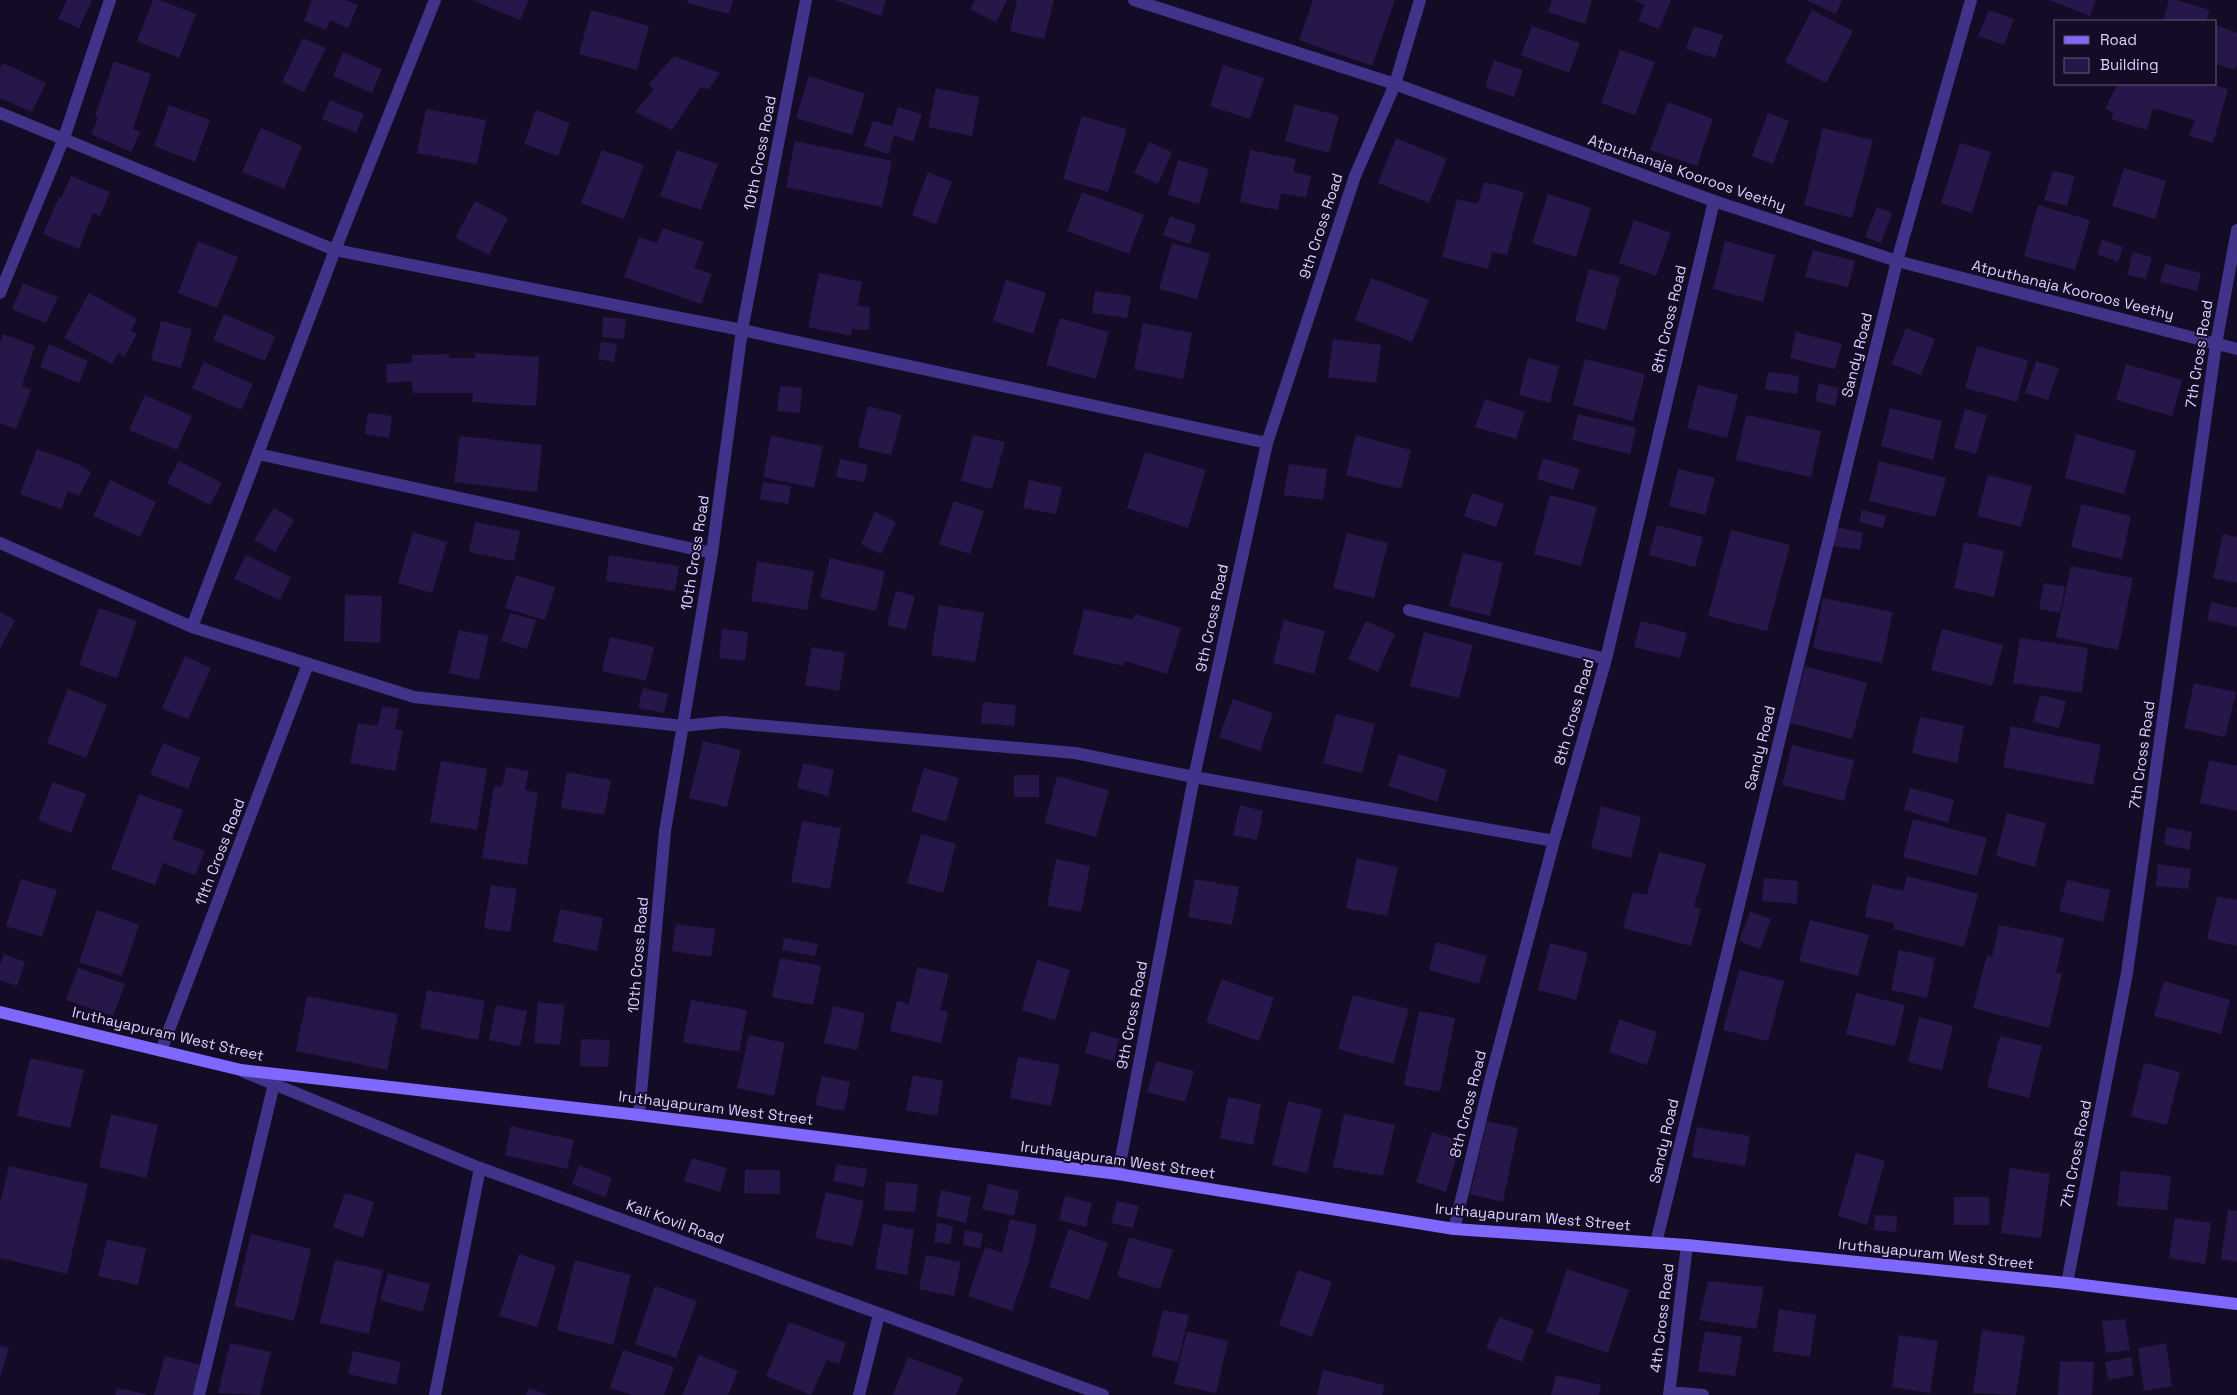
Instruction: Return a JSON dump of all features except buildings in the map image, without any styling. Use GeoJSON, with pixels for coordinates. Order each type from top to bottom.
{"type":"FeatureCollection","features":[{"type":"Feature","properties":{"kind":"main road","name":"Iruthayapuram West Street"},"geometry":{"type":"LineString","coordinates":[[0,1012],[241,1070],[639,1115],[1118,1174],[1454,1229],[1687,1245],[2067,1283],[2237,1304]]}},
{"type":"Feature","properties":{"kind":"street"},"geometry":{"type":"LineString","coordinates":[[0,294],[64,138],[110,0]]}},
{"type":"Feature","properties":{"kind":"street"},"geometry":{"type":"LineString","coordinates":[[192,627],[335,250],[434,0]]}},
{"type":"Feature","properties":{"kind":"street","name":"10th Cross Road"},"geometry":{"type":"LineString","coordinates":[[639,1115],[665,831],[712,553],[742,330],[806,0]]}},
{"type":"Feature","properties":{"kind":"street","name":"Atputhanaja Kooroos Veethy"},"geometry":{"type":"LineString","coordinates":[[1134,0],[1395,84],[1714,201],[1897,261],[2237,349]]}},
{"type":"Feature","properties":{"kind":"street","name":"9th Cross Road"},"geometry":{"type":"LineString","coordinates":[[1118,1174],[1194,777],[1267,443],[1355,176],[1395,84],[1420,0]]}},
{"type":"Feature","properties":{"kind":"street","name":"Sandy Road"},"geometry":{"type":"LineString","coordinates":[[1656,1243],[1897,261],[1971,0]]}},
{"type":"Feature","properties":{"kind":"street"},"geometry":{"type":"LineString","coordinates":[[0,113],[335,250],[742,330],[1267,443]]}},
{"type":"Feature","properties":{"kind":"street","name":"8th Cross Road"},"geometry":{"type":"LineString","coordinates":[[1454,1229],[1490,1081],[1554,841],[1606,659],[1714,201]]}},
{"type":"Feature","properties":{"kind":"street","name":"7th Cross Road"},"geometry":{"type":"LineString","coordinates":[[2067,1283],[2127,973],[2216,344],[2237,230]]}},
{"type":"Feature","properties":{"kind":"street"},"geometry":{"type":"LineString","coordinates":[[258,454],[712,553]]}},
{"type":"Feature","properties":{"kind":"street"},"geometry":{"type":"LineString","coordinates":[[0,542],[192,627],[414,697],[683,726],[722,722],[1075,753],[1194,777],[1554,841]]}},
{"type":"Feature","properties":{"kind":"street"},"geometry":{"type":"LineString","coordinates":[[1409,610],[1606,659]]}},
{"type":"Feature","properties":{"kind":"street","name":"11th Cross Road"},"geometry":{"type":"LineString","coordinates":[[162,1051],[308,664]]}},
{"type":"Feature","properties":{"kind":"street","name":"Kali Kovil Road"},"geometry":{"type":"LineString","coordinates":[[241,1070],[480,1168],[1102,1395]]}},
{"type":"Feature","properties":{"kind":"street"},"geometry":{"type":"LineString","coordinates":[[199,1395],[213,1328],[274,1084]]}},
{"type":"Feature","properties":{"kind":"street"},"geometry":{"type":"LineString","coordinates":[[436,1395],[480,1168]]}},
{"type":"Feature","properties":{"kind":"street","name":"4th Cross Road"},"geometry":{"type":"LineString","coordinates":[[1670,1393],[1687,1245]]}},
{"type":"Feature","properties":{"kind":"street"},"geometry":{"type":"LineString","coordinates":[[859,1395],[879,1314]]}},
{"type":"Feature","properties":{"kind":"street"},"geometry":{"type":"LineString","coordinates":[[1670,1393],[1703,1395]]}}]}
